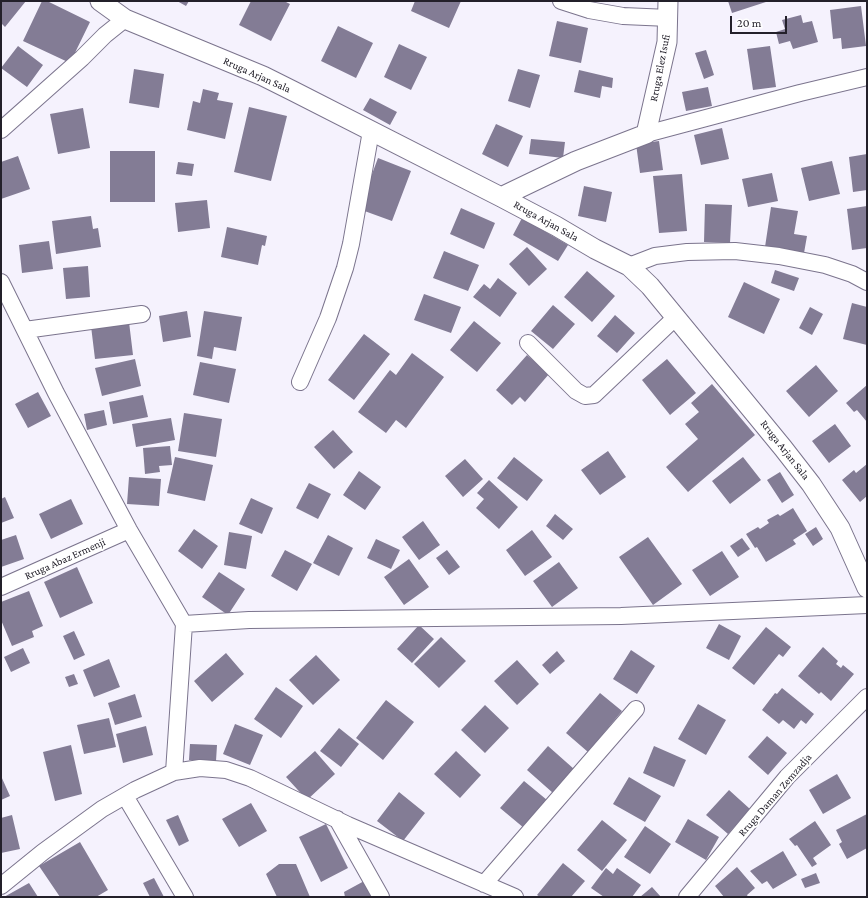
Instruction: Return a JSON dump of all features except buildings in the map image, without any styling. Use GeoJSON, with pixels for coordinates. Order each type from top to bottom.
{"type":"FeatureCollection","features":[{"type":"Feature","properties":{"kind":"street","name":"Rruga Arjan Sala"},"geometry":{"type":"LineString","coordinates":[[100,1],[125,19],[263,76],[501,197],[629,266],[650,286],[812,484],[840,528],[867,588]]}},
{"type":"Feature","properties":{"kind":"street"},"geometry":{"type":"LineString","coordinates":[[561,1],[596,12],[623,16],[669,9]]}},
{"type":"Feature","properties":{"kind":"street","name":"Rruga Elez Isufi"},"geometry":{"type":"LineString","coordinates":[[646,134],[664,56],[669,9]]}},
{"type":"Feature","properties":{"kind":"street"},"geometry":{"type":"LineString","coordinates":[[1,130],[82,58],[105,35],[125,19]]}},
{"type":"Feature","properties":{"kind":"street"},"geometry":{"type":"LineString","coordinates":[[501,197],[576,161],[646,134],[800,93],[867,77]]}},
{"type":"Feature","properties":{"kind":"street"},"geometry":{"type":"LineString","coordinates":[[300,382],[328,318],[345,268],[351,244],[371,131]]}},
{"type":"Feature","properties":{"kind":"street"},"geometry":{"type":"LineString","coordinates":[[629,266],[655,256],[687,252],[735,251],[779,256],[824,265],[852,274],[867,282]]}},
{"type":"Feature","properties":{"kind":"street"},"geometry":{"type":"LineString","coordinates":[[1,282],[56,393],[129,530],[184,624],[174,772]]}},
{"type":"Feature","properties":{"kind":"street"},"geometry":{"type":"LineString","coordinates":[[25,330],[142,314]]}},
{"type":"Feature","properties":{"kind":"street"},"geometry":{"type":"LineString","coordinates":[[528,342],[576,391],[584,396],[594,396],[676,318]]}},
{"type":"Feature","properties":{"kind":"street","name":"Rruga Abaz Ermenji"},"geometry":{"type":"LineString","coordinates":[[1,587],[129,530]]}},
{"type":"Feature","properties":{"kind":"street"},"geometry":{"type":"LineString","coordinates":[[184,624],[248,620],[621,616],[867,605]]}},
{"type":"Feature","properties":{"kind":"street","name":"Rruga Daman Zemzadja"},"geometry":{"type":"LineString","coordinates":[[687,897],[787,777],[867,697]]}},
{"type":"Feature","properties":{"kind":"street"},"geometry":{"type":"LineString","coordinates":[[484,884],[636,709]]}},
{"type":"Feature","properties":{"kind":"street"},"geometry":{"type":"LineString","coordinates":[[1,886],[43,852],[102,809],[174,772],[200,768],[226,770],[250,778],[337,819],[515,897]]}},
{"type":"Feature","properties":{"kind":"street"},"geometry":{"type":"LineString","coordinates":[[125,796],[185,897]]}},
{"type":"Feature","properties":{"kind":"street"},"geometry":{"type":"LineString","coordinates":[[337,819],[381,897]]}}]}
